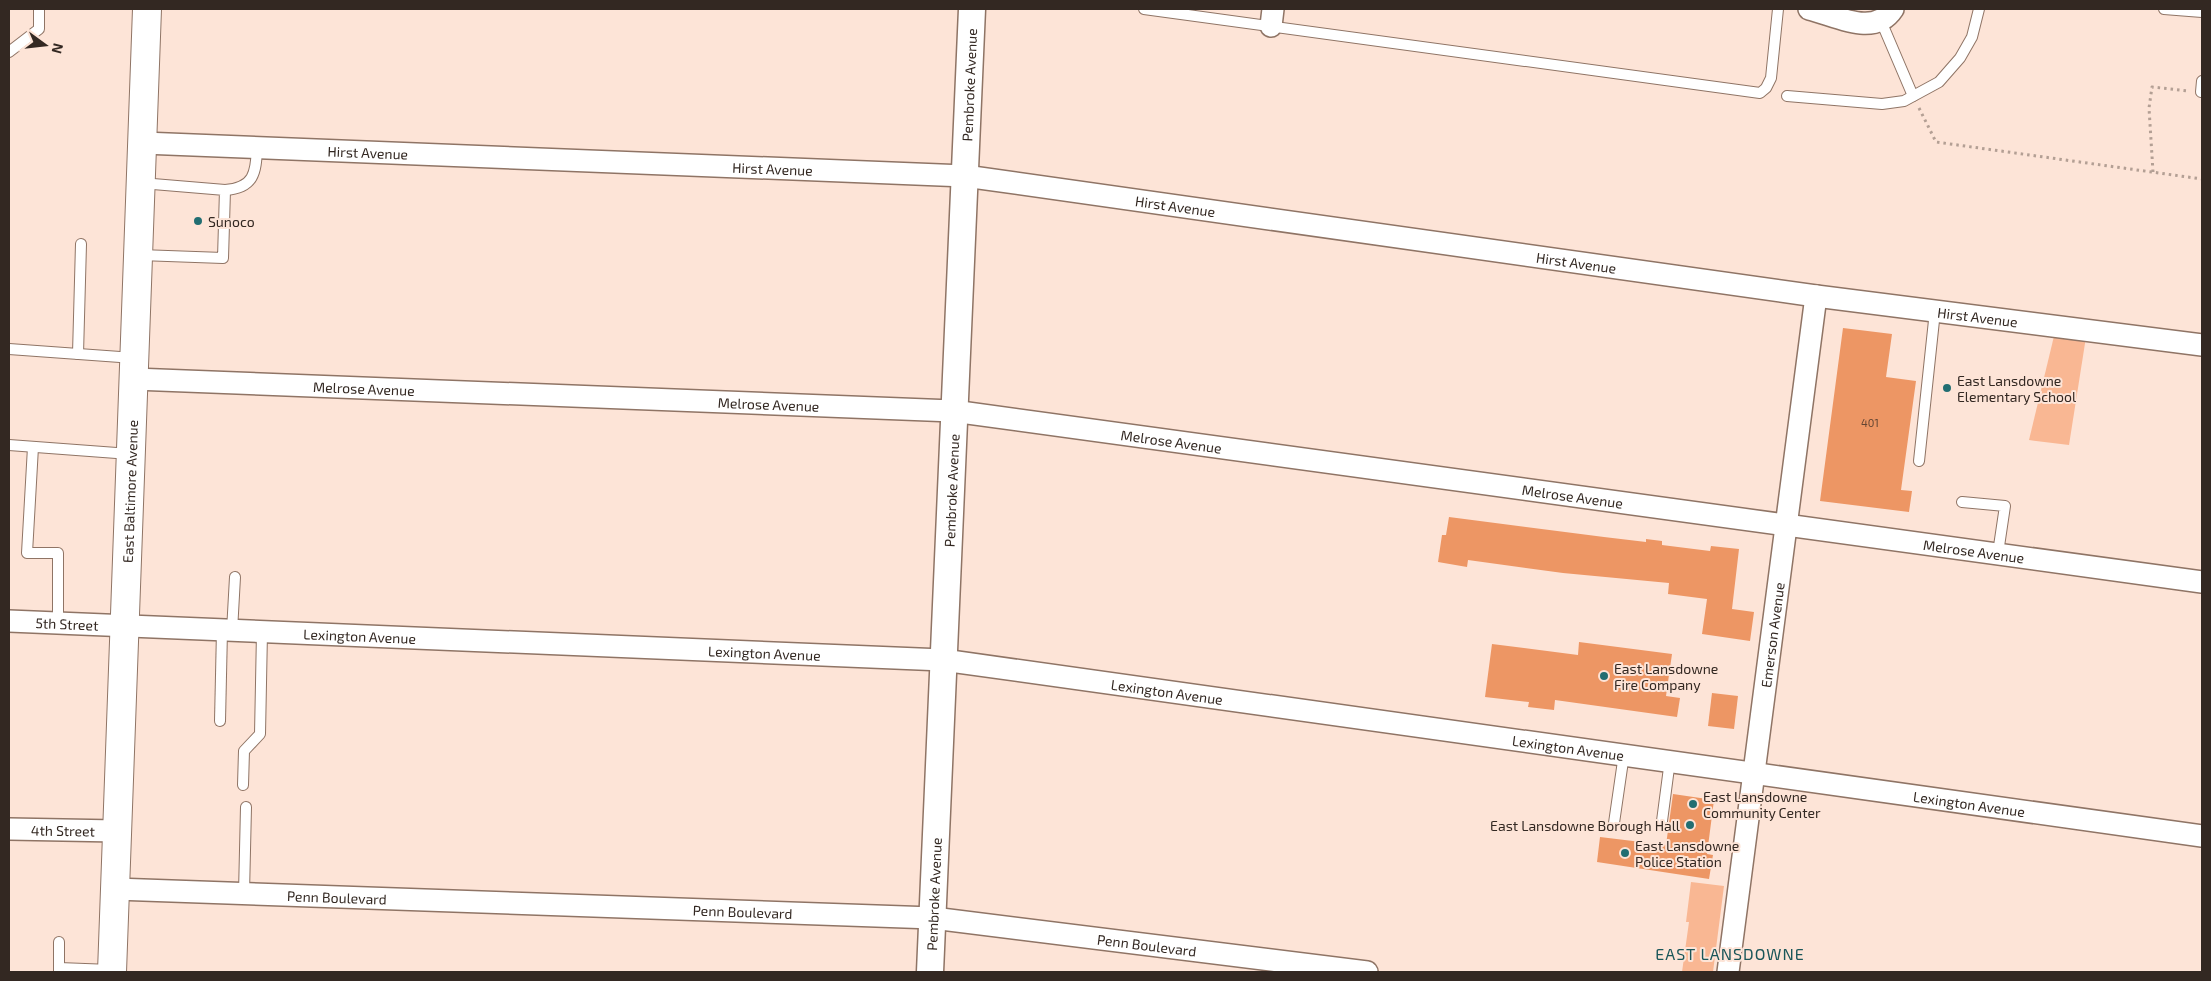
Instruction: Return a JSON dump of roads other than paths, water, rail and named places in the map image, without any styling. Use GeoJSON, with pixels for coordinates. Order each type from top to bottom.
{"type":"FeatureCollection","features":[{"type":"Feature","properties":{"kind":"main road","name":"East Baltimore Avenue"},"geometry":{"type":"LineString","coordinates":[[112,971],[147,9]]}},
{"type":"Feature","properties":{"kind":"street","name":"Pembroke Avenue"},"geometry":{"type":"LineString","coordinates":[[930,972],[972,9]]}},
{"type":"Feature","properties":{"kind":"street"},"geometry":{"type":"LineString","coordinates":[[1810,9],[1855,22],[1875,24],[1887,16]]}},
{"type":"Feature","properties":{"kind":"street","name":"Hirst Avenue"},"geometry":{"type":"LineString","coordinates":[[143,143],[965,176],[1816,296],[2202,345]]}},
{"type":"Feature","properties":{"kind":"street","name":"Emerson Avenue"},"geometry":{"type":"LineString","coordinates":[[1728,972],[1816,296]]}},
{"type":"Feature","properties":{"kind":"street","name":"Melrose Avenue"},"geometry":{"type":"LineString","coordinates":[[134,369],[953,411],[2202,582]]}},
{"type":"Feature","properties":{"kind":"street","name":"5th Street"},"geometry":{"type":"LineString","coordinates":[[9,621],[125,626]]}},
{"type":"Feature","properties":{"kind":"street","name":"Lexington Avenue"},"geometry":{"type":"LineString","coordinates":[[125,626],[943,660],[1670,760],[2202,836]]}},
{"type":"Feature","properties":{"kind":"street","name":"4th Street"},"geometry":{"type":"LineString","coordinates":[[9,830],[117,832]]}},
{"type":"Feature","properties":{"kind":"street","name":"Penn Boulevard"},"geometry":{"type":"LineString","coordinates":[[115,889],[933,918],[1367,972]]}},
{"type":"Feature","properties":{"kind":"lane"},"geometry":{"type":"LineString","coordinates":[[9,52],[39,29],[40,9]]}},
{"type":"Feature","properties":{"kind":"lane"},"geometry":{"type":"LineString","coordinates":[[1144,9],[1272,17],[1760,93],[1766,88],[1771,78],[1778,9]]}},
{"type":"Feature","properties":{"kind":"lane"},"geometry":{"type":"LineString","coordinates":[[1787,96],[1882,104],[1904,101],[1939,82],[1960,58],[1972,37],[1979,9]]}},
{"type":"Feature","properties":{"kind":"lane"},"geometry":{"type":"LineString","coordinates":[[2164,9],[2202,12]]}},
{"type":"Feature","properties":{"kind":"lane"},"geometry":{"type":"LineString","coordinates":[[1887,16],[1913,96]]}},
{"type":"Feature","properties":{"kind":"lane"},"geometry":{"type":"LineString","coordinates":[[2201,92],[2202,80]]}},
{"type":"Feature","properties":{"kind":"lane"},"geometry":{"type":"LineString","coordinates":[[141,183],[225,190],[239,189],[251,180],[256,169],[257,148]]}},
{"type":"Feature","properties":{"kind":"lane"},"geometry":{"type":"LineString","coordinates":[[139,255],[223,258],[225,190]]}},
{"type":"Feature","properties":{"kind":"lane"},"geometry":{"type":"LineString","coordinates":[[78,354],[81,244]]}},
{"type":"Feature","properties":{"kind":"lane"},"geometry":{"type":"LineString","coordinates":[[1919,460],[1935,311]]}},
{"type":"Feature","properties":{"kind":"lane"},"geometry":{"type":"LineString","coordinates":[[9,349],[78,354],[134,369]]}},
{"type":"Feature","properties":{"kind":"lane"},"geometry":{"type":"LineString","coordinates":[[9,446],[131,454]]}},
{"type":"Feature","properties":{"kind":"lane"},"geometry":{"type":"LineString","coordinates":[[33,447],[27,553],[58,554],[58,623]]}},
{"type":"Feature","properties":{"kind":"lane"},"geometry":{"type":"LineString","coordinates":[[1962,502],[2005,506],[1998,554]]}},
{"type":"Feature","properties":{"kind":"lane"},"geometry":{"type":"LineString","coordinates":[[220,721],[227,631],[235,577]]}},
{"type":"Feature","properties":{"kind":"lane"},"geometry":{"type":"LineString","coordinates":[[243,786],[244,751],[260,734],[262,632]]}},
{"type":"Feature","properties":{"kind":"lane"},"geometry":{"type":"LineString","coordinates":[[1614,823],[1624,754]]}},
{"type":"Feature","properties":{"kind":"lane"},"geometry":{"type":"LineString","coordinates":[[1662,821],[1670,760]]}},
{"type":"Feature","properties":{"kind":"lane"},"geometry":{"type":"LineString","coordinates":[[244,893],[246,807]]}},
{"type":"Feature","properties":{"kind":"lane"},"geometry":{"type":"LineString","coordinates":[[59,942],[59,970],[112,971]]}},
{"type":"Feature","properties":{"kind":"place","name":"Sunoco"},"geometry":{"type":"Point","coordinates":[198,221]}},
{"type":"Feature","properties":{"kind":"place","name":"East Lansdowne Elementary School"},"geometry":{"type":"Point","coordinates":[1947,388]}},
{"type":"Feature","properties":{"kind":"place","name":"East Lansdowne Fire Company"},"geometry":{"type":"Point","coordinates":[1604,676]}},
{"type":"Feature","properties":{"kind":"place","name":"East Lansdowne Community Center"},"geometry":{"type":"Point","coordinates":[1693,804]}},
{"type":"Feature","properties":{"kind":"place","name":"East Lansdowne Borough Hall"},"geometry":{"type":"Point","coordinates":[1690,825]}},
{"type":"Feature","properties":{"kind":"place","name":"East Lansdowne Police Station"},"geometry":{"type":"Point","coordinates":[1625,853]}},
{"type":"Feature","properties":{"kind":"district","name":"EAST LANSDOWNE"},"geometry":{"type":"Point","coordinates":[1730,953]}}]}
